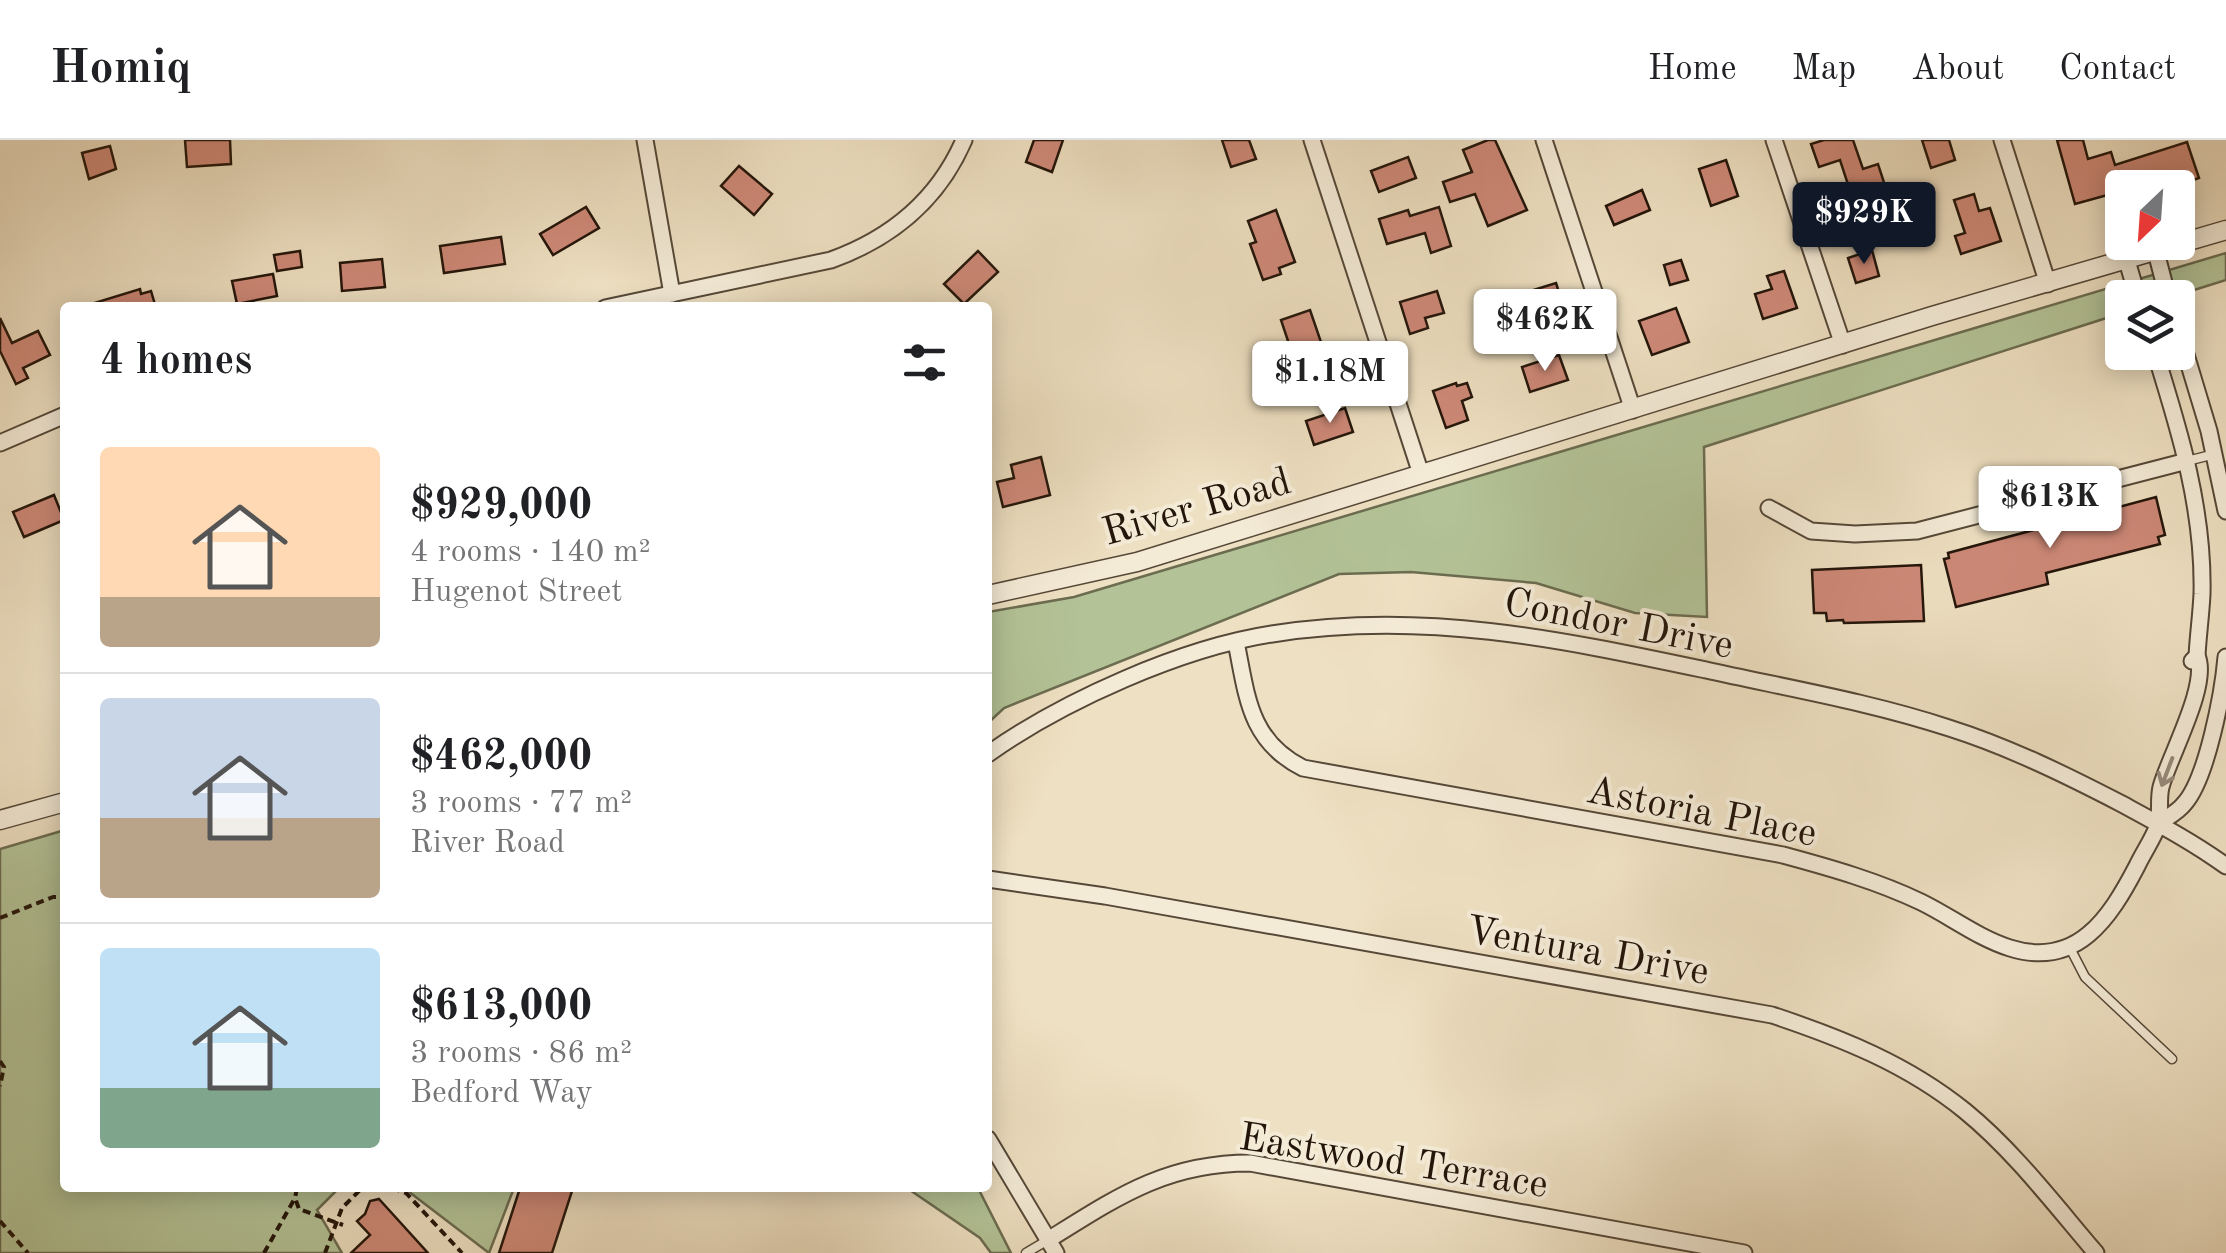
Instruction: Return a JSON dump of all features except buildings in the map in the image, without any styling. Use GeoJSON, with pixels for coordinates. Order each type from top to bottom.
{"type":"FeatureCollection","features":[{"type":"Feature","properties":{"kind":"street"},"geometry":{"type":"LineString","coordinates":[[645,140],[672,294]]}},
{"type":"Feature","properties":{"kind":"street"},"geometry":{"type":"LineString","coordinates":[[634,302],[831,260],[877,240],[924,204],[964,140]]}},
{"type":"Feature","properties":{"kind":"street"},"geometry":{"type":"LineString","coordinates":[[1312,140],[1421,474]]}},
{"type":"Feature","properties":{"kind":"street"},"geometry":{"type":"LineString","coordinates":[[1544,140],[1632,410]]}},
{"type":"Feature","properties":{"kind":"street"},"geometry":{"type":"LineString","coordinates":[[1774,140],[1843,345]]}},
{"type":"Feature","properties":{"kind":"street"},"geometry":{"type":"LineString","coordinates":[[2002,140],[2048,284]]}},
{"type":"Feature","properties":{"kind":"street","name":"River Road"},"geometry":{"type":"LineString","coordinates":[[2195,240],[2226,230]]}},
{"type":"Feature","properties":{"kind":"street","name":"River Road"},"geometry":{"type":"LineString","coordinates":[[992,594],[1137,562],[2133,260]]}},
{"type":"Feature","properties":{"kind":"street"},"geometry":{"type":"LineString","coordinates":[[2127,262],[2132,280]]}},
{"type":"Feature","properties":{"kind":"street"},"geometry":{"type":"LineString","coordinates":[[2070,948],[2101,924],[2120,898],[2158,824],[2160,789],[2192,709],[2202,594],[2200,543],[2187,461],[2160,370]]}},
{"type":"Feature","properties":{"kind":"street"},"geometry":{"type":"LineString","coordinates":[[2192,370],[2221,453],[2226,511]]}},
{"type":"Feature","properties":{"kind":"street"},"geometry":{"type":"LineString","coordinates":[[0,443],[60,417]]}},
{"type":"Feature","properties":{"kind":"street"},"geometry":{"type":"LineString","coordinates":[[1769,508],[1811,532],[1917,531],[2187,461]]}},
{"type":"Feature","properties":{"kind":"street","name":"Condor Drive"},"geometry":{"type":"LineString","coordinates":[[992,751],[1026,730],[1143,672],[1270,634],[1402,623],[1525,634],[1877,706],[1950,728],[2072,779],[2158,824],[2226,866]]}},
{"type":"Feature","properties":{"kind":"street","name":"Astoria Place"},"geometry":{"type":"LineString","coordinates":[[1236,642],[1250,711],[1258,729],[1274,748],[1303,768],[1784,854],[1896,891],[2011,948],[2033,952],[2070,948]]}},
{"type":"Feature","properties":{"kind":"street"},"geometry":{"type":"LineString","coordinates":[[2158,824],[2186,803],[2219,736],[2216,717],[2226,657]]}},
{"type":"Feature","properties":{"kind":"street"},"geometry":{"type":"LineString","coordinates":[[2183,728],[2180,707],[2192,662],[2198,660]]}},
{"type":"Feature","properties":{"kind":"street"},"geometry":{"type":"LineString","coordinates":[[0,820],[60,803]]}},
{"type":"Feature","properties":{"kind":"street","name":"Ventura Drive"},"geometry":{"type":"LineString","coordinates":[[992,880],[1124,899],[1790,1020],[1872,1053],[1953,1102],[2017,1162],[2096,1253]]}},
{"type":"Feature","properties":{"kind":"street"},"geometry":{"type":"LineString","coordinates":[[992,1146],[1052,1246]]}},
{"type":"Feature","properties":{"kind":"street","name":"Eastwood Terrace"},"geometry":{"type":"LineString","coordinates":[[1052,1246],[1157,1178],[1193,1166],[1250,1163],[1744,1253]]}},
{"type":"Feature","properties":{"kind":"lane"},"geometry":{"type":"LineString","coordinates":[[2187,461],[2221,453]]}},
{"type":"Feature","properties":{"kind":"lane"},"geometry":{"type":"LineString","coordinates":[[2198,660],[2225,667]]}},
{"type":"Feature","properties":{"kind":"lane"},"geometry":{"type":"LineString","coordinates":[[2192,709],[2216,717]]}},
{"type":"Feature","properties":{"kind":"lane"},"geometry":{"type":"LineString","coordinates":[[2070,948],[2084,977],[2172,1059]]}},
{"type":"Feature","properties":{"kind":"lane"},"geometry":{"type":"LineString","coordinates":[[1026,1253],[1052,1246]]}},
{"type":"Feature","properties":{"kind":"path"},"geometry":{"type":"LineString","coordinates":[[0,918],[60,897]]}},
{"type":"Feature","properties":{"kind":"path"},"geometry":{"type":"LineString","coordinates":[[0,1061],[4,1067],[0,1086]]}},
{"type":"Feature","properties":{"kind":"path"},"geometry":{"type":"LineString","coordinates":[[264,1253],[296,1192]]}},
{"type":"Feature","properties":{"kind":"path"},"geometry":{"type":"LineString","coordinates":[[325,1253],[342,1208],[358,1192]]}},
{"type":"Feature","properties":{"kind":"path"},"geometry":{"type":"LineString","coordinates":[[403,1192],[462,1253]]}},
{"type":"Feature","properties":{"kind":"path"},"geometry":{"type":"LineString","coordinates":[[295,1198],[300,1209],[343,1225]]}},
{"type":"Feature","properties":{"kind":"path"},"geometry":{"type":"LineString","coordinates":[[0,1221],[28,1253]]}},
{"type":"Feature","properties":{"kind":"green space"},"geometry":{"type":"Polygon","coordinates":[[[2226,253],[2226,280],[2195,290],[2195,280],[2136,280],[2226,253]]]}},
{"type":"Feature","properties":{"kind":"green space"},"geometry":{"type":"Polygon","coordinates":[[[2105,289],[2105,318],[1704,447],[1707,617],[1635,613],[1536,583],[1411,572],[1339,574],[1004,708],[992,719],[992,611],[1074,597],[2105,289]]]}},
{"type":"Feature","properties":{"kind":"green space"},"geometry":{"type":"Polygon","coordinates":[[[60,831],[60,1192],[335,1192],[317,1210],[342,1253],[0,1253],[0,849],[60,831]]]}},
{"type":"Feature","properties":{"kind":"green space"},"geometry":{"type":"Polygon","coordinates":[[[409,1192],[512,1192],[489,1253],[409,1192]]]}},
{"type":"Feature","properties":{"kind":"green space"},"geometry":{"type":"Polygon","coordinates":[[[913,1192],[980,1192],[1011,1253],[991,1253],[980,1238],[913,1192]]]}}]}
